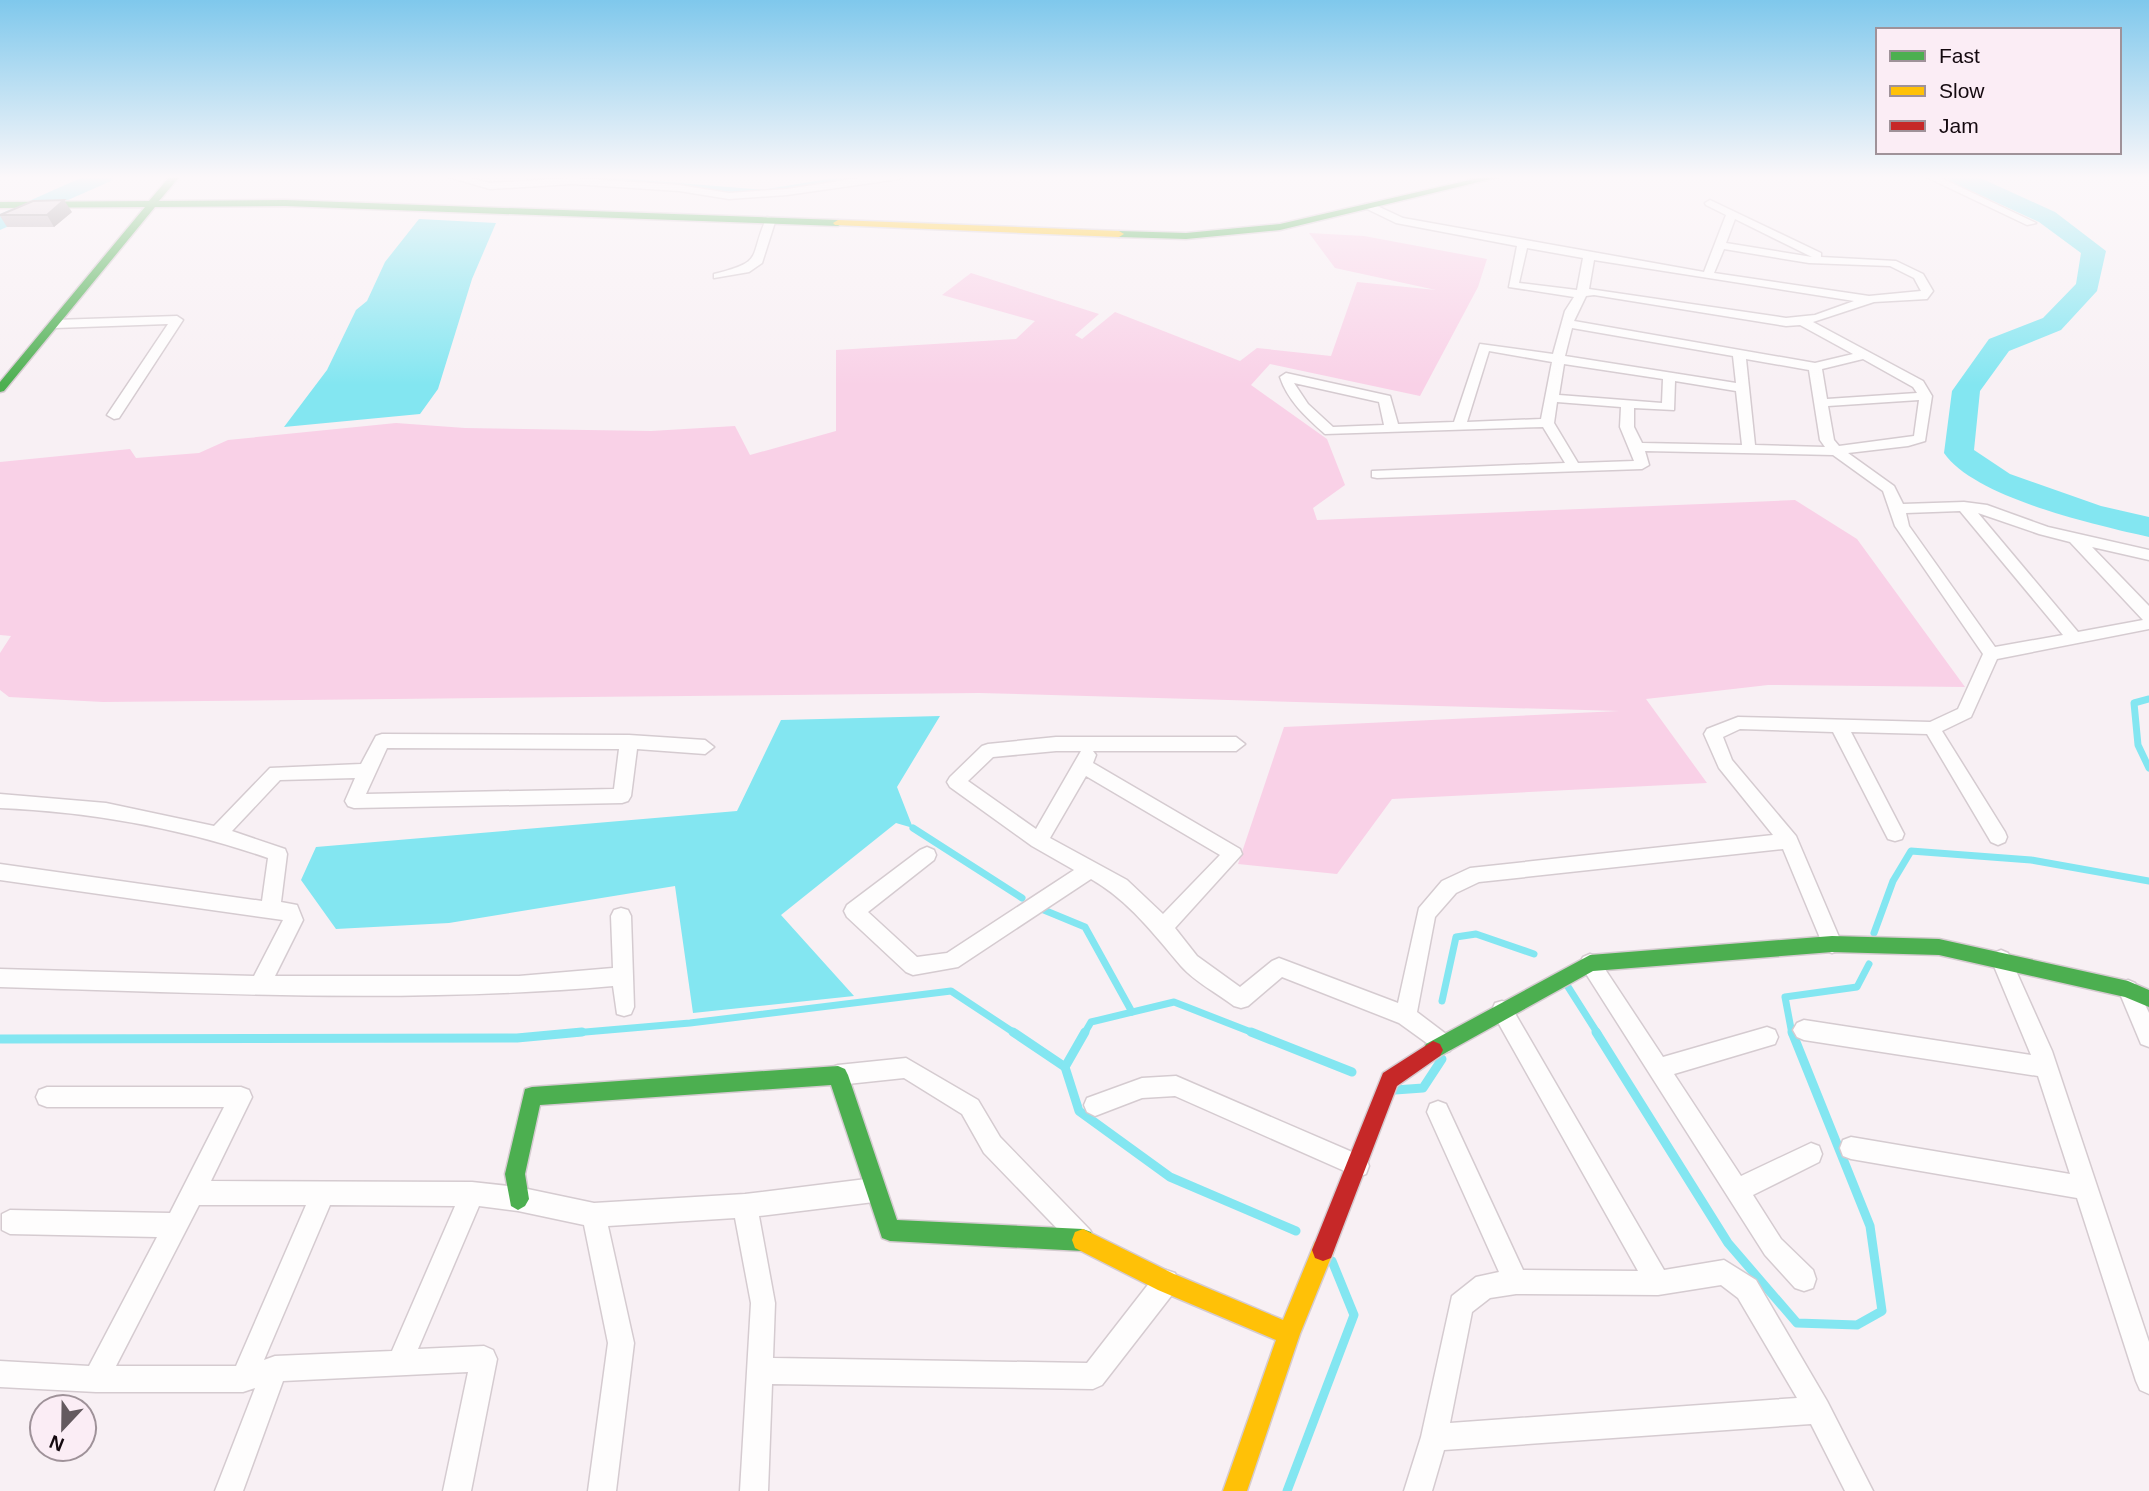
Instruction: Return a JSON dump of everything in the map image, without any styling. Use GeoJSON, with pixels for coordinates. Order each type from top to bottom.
{"type":"FeatureCollection","features":[{"type":"Feature","properties":{"kind":"main road"},"geometry":{"type":"LineString","coordinates":[[0,390],[118,246]]}},
{"type":"Feature","properties":{"kind":"main road"},"geometry":{"type":"LineString","coordinates":[[1235,1491],[1289,1334],[1390,1080],[1442,1044],[1503,1010],[1591,963],[1832,944],[1939,947],[2128,989],[2149,999]]}},
{"type":"Feature","properties":{"kind":"main road"},"geometry":{"type":"LineString","coordinates":[[519,1199],[515,1174],[532,1096],[838,1075],[874,1191],[890,1230],[1084,1241],[1166,1282],[1289,1334]]}},
{"type":"Feature","properties":{"kind":"street"},"geometry":{"type":"LineString","coordinates":[[718,276],[750,269],[758,264],[763,246]]}},
{"type":"Feature","properties":{"kind":"street"},"geometry":{"type":"LineString","coordinates":[[1522,246],[1513,285],[1594,292],[1805,323],[1918,384],[1926,396],[1920,438],[1908,442],[1833,449],[1749,451],[1637,447]]}},
{"type":"Feature","properties":{"kind":"street"},"geometry":{"type":"LineString","coordinates":[[1537,246],[1636,265],[1870,300]]}},
{"type":"Feature","properties":{"kind":"street"},"geometry":{"type":"LineString","coordinates":[[1708,275],[1718,246]]}},
{"type":"Feature","properties":{"kind":"street"},"geometry":{"type":"LineString","coordinates":[[1722,246],[1828,261],[1892,263],[1919,276],[1927,291],[1923,297],[1888,296],[1870,300],[1805,323]]}},
{"type":"Feature","properties":{"kind":"street"},"geometry":{"type":"LineString","coordinates":[[1797,246],[1828,261]]}},
{"type":"Feature","properties":{"kind":"street"},"geometry":{"type":"LineString","coordinates":[[1574,467],[1547,423],[1550,398],[1571,311],[1582,293],[1589,255]]}},
{"type":"Feature","properties":{"kind":"street"},"geometry":{"type":"LineString","coordinates":[[55,324],[177,320],[114,415]]}},
{"type":"Feature","properties":{"kind":"street"},"geometry":{"type":"LineString","coordinates":[[1568,324],[1815,367],[1864,355]]}},
{"type":"Feature","properties":{"kind":"street"},"geometry":{"type":"LineString","coordinates":[[1459,426],[1484,347],[1741,388]]}},
{"type":"Feature","properties":{"kind":"street"},"geometry":{"type":"LineString","coordinates":[[1739,353],[1749,451]]}},
{"type":"Feature","properties":{"kind":"street"},"geometry":{"type":"LineString","coordinates":[[1815,367],[1827,440],[1833,449],[1889,489],[1902,526],[1992,654]]}},
{"type":"Feature","properties":{"kind":"street"},"geometry":{"type":"LineString","coordinates":[[1550,398],[1669,407],[1669,376]]}},
{"type":"Feature","properties":{"kind":"street"},"geometry":{"type":"LineString","coordinates":[[1392,429],[1385,398],[1286,377],[1289,390],[1302,406],[1330,430],[1392,429],[1547,423]]}},
{"type":"Feature","properties":{"kind":"street"},"geometry":{"type":"LineString","coordinates":[[1821,403],[1926,396]]}},
{"type":"Feature","properties":{"kind":"street"},"geometry":{"type":"LineString","coordinates":[[1377,474],[1642,465],[1627,427],[1628,404]]}},
{"type":"Feature","properties":{"kind":"street"},"geometry":{"type":"LineString","coordinates":[[1898,509],[1964,506],[2076,539],[2149,555]]}},
{"type":"Feature","properties":{"kind":"street"},"geometry":{"type":"LineString","coordinates":[[1964,506],[2075,639]]}},
{"type":"Feature","properties":{"kind":"street"},"geometry":{"type":"LineString","coordinates":[[2076,539],[2149,617]]}},
{"type":"Feature","properties":{"kind":"street"},"geometry":{"type":"LineString","coordinates":[[1992,654],[2149,624]]}},
{"type":"Feature","properties":{"kind":"street"},"geometry":{"type":"LineString","coordinates":[[1832,944],[1789,841],[1725,764],[1713,734],[1738,723],[1840,728],[1932,728],[1965,713],[1992,654]]}},
{"type":"Feature","properties":{"kind":"street"},"geometry":{"type":"LineString","coordinates":[[1840,728],[1895,834]]}},
{"type":"Feature","properties":{"kind":"street"},"geometry":{"type":"LineString","coordinates":[[1932,728],[1998,837]]}},
{"type":"Feature","properties":{"kind":"street"},"geometry":{"type":"LineString","coordinates":[[629,742],[622,796],[354,801],[382,741],[629,742],[705,747]]}},
{"type":"Feature","properties":{"kind":"street"},"geometry":{"type":"LineString","coordinates":[[1236,744],[1090,745],[988,751],[956,782],[1039,841],[1088,871],[1120,886],[1163,927],[1190,962],[1241,999],[1279,967],[1406,1017],[1442,1044]]}},
{"type":"Feature","properties":{"kind":"street"},"geometry":{"type":"LineString","coordinates":[[1039,841],[1083,766],[1090,745]]}},
{"type":"Feature","properties":{"kind":"street"},"geometry":{"type":"LineString","coordinates":[[1083,766],[1233,855],[1163,927]]}},
{"type":"Feature","properties":{"kind":"street"},"geometry":{"type":"LineString","coordinates":[[219,832],[275,773],[368,771]]}},
{"type":"Feature","properties":{"kind":"street"},"geometry":{"type":"LineString","coordinates":[[0,801],[106,809],[219,832],[278,854],[270,910]]}},
{"type":"Feature","properties":{"kind":"street"},"geometry":{"type":"LineString","coordinates":[[1406,1017],[1426,914],[1449,887],[1477,874],[1789,841]]}},
{"type":"Feature","properties":{"kind":"street"},"geometry":{"type":"LineString","coordinates":[[928,855],[854,911],[913,966],[951,961],[1088,871]]}},
{"type":"Feature","properties":{"kind":"street"},"geometry":{"type":"LineString","coordinates":[[0,872],[290,911],[293,920],[260,985]]}},
{"type":"Feature","properties":{"kind":"street"},"geometry":{"type":"LineString","coordinates":[[621,916],[624,1007]]}},
{"type":"Feature","properties":{"kind":"street"},"geometry":{"type":"LineString","coordinates":[[2001,959],[2046,1067],[2149,1381]]}},
{"type":"Feature","properties":{"kind":"street"},"geometry":{"type":"LineString","coordinates":[[1591,963],[1773,1247],[1804,1279]]}},
{"type":"Feature","properties":{"kind":"street"},"geometry":{"type":"LineString","coordinates":[[0,978],[260,985],[519,985],[623,976]]}},
{"type":"Feature","properties":{"kind":"street"},"geometry":{"type":"LineString","coordinates":[[2128,989],[2149,1037]]}},
{"type":"Feature","properties":{"kind":"street"},"geometry":{"type":"LineString","coordinates":[[1503,1010],[1658,1283]]}},
{"type":"Feature","properties":{"kind":"street"},"geometry":{"type":"LineString","coordinates":[[1804,1030],[2046,1067]]}},
{"type":"Feature","properties":{"kind":"street"},"geometry":{"type":"LineString","coordinates":[[1660,1068],[1766,1037]]}},
{"type":"Feature","properties":{"kind":"street"},"geometry":{"type":"LineString","coordinates":[[838,1075],[906,1068],[970,1107],[992,1145],[1084,1241]]}},
{"type":"Feature","properties":{"kind":"street"},"geometry":{"type":"LineString","coordinates":[[1095,1105],[1142,1088],[1176,1086],[1358,1166]]}},
{"type":"Feature","properties":{"kind":"street"},"geometry":{"type":"LineString","coordinates":[[47,1097],[241,1097],[96,1379]]}},
{"type":"Feature","properties":{"kind":"street"},"geometry":{"type":"LineString","coordinates":[[1438,1112],[1516,1282]]}},
{"type":"Feature","properties":{"kind":"street"},"geometry":{"type":"LineString","coordinates":[[1851,1148],[2086,1188]]}},
{"type":"Feature","properties":{"kind":"street"},"geometry":{"type":"LineString","coordinates":[[1737,1191],[1811,1154]]}},
{"type":"Feature","properties":{"kind":"street"},"geometry":{"type":"LineString","coordinates":[[193,1193],[472,1194],[519,1199],[594,1215],[745,1206],[874,1191]]}},
{"type":"Feature","properties":{"kind":"street"},"geometry":{"type":"LineString","coordinates":[[243,1379],[324,1192]]}},
{"type":"Feature","properties":{"kind":"street"},"geometry":{"type":"LineString","coordinates":[[400,1363],[472,1194]]}},
{"type":"Feature","properties":{"kind":"street"},"geometry":{"type":"LineString","coordinates":[[745,1206],[763,1303],[754,1491]]}},
{"type":"Feature","properties":{"kind":"street"},"geometry":{"type":"LineString","coordinates":[[594,1215],[621,1343],[602,1491]]}},
{"type":"Feature","properties":{"kind":"street"},"geometry":{"type":"LineString","coordinates":[[10,1222],[174,1225]]}},
{"type":"Feature","properties":{"kind":"street"},"geometry":{"type":"LineString","coordinates":[[1418,1491],[1434,1437],[1461,1306],[1485,1286],[1516,1282],[1658,1283],[1724,1272],[1747,1289],[1818,1410],[1859,1491]]}},
{"type":"Feature","properties":{"kind":"street"},"geometry":{"type":"LineString","coordinates":[[760,1371],[1093,1376],[1166,1282]]}},
{"type":"Feature","properties":{"kind":"street"},"geometry":{"type":"LineString","coordinates":[[0,1374],[96,1379],[243,1379],[275,1369],[484,1359],[457,1491]]}},
{"type":"Feature","properties":{"kind":"street"},"geometry":{"type":"LineString","coordinates":[[229,1491],[275,1369]]}},
{"type":"Feature","properties":{"kind":"street"},"geometry":{"type":"LineString","coordinates":[[1434,1437],[1818,1410]]}},
{"type":"Feature","properties":{"kind":"shaded area"},"geometry":{"type":"Polygon","coordinates":[[[1318,246],[1415,246],[1487,259],[1478,287],[1420,396],[1270,364],[1251,385],[1327,439],[1345,485],[1313,508],[1317,520],[1795,500],[1857,539],[1965,687],[1768,685],[1646,699],[1707,783],[1392,799],[1337,874],[1238,864],[1284,727],[1619,711],[979,693],[103,702],[9,697],[0,690],[0,653],[11,636],[0,635],[0,462],[130,449],[136,458],[199,453],[228,440],[396,423],[465,428],[651,431],[735,426],[750,455],[836,431],[836,350],[1016,339],[1035,321],[942,295],[971,273],[1099,314],[1075,335],[1082,339],[1115,312],[1240,361],[1257,348],[1331,356],[1357,282],[1436,290],[1335,268],[1318,246]]]}},
{"type":"Feature","properties":{"kind":"water"},"geometry":{"type":"Polygon","coordinates":[[[398,246],[486,246],[472,279],[438,389],[420,414],[284,427],[327,370],[356,310],[367,301],[385,262],[398,246]]]}},
{"type":"Feature","properties":{"kind":"water"},"geometry":{"type":"Polygon","coordinates":[[[940,716],[897,787],[913,828],[896,823],[781,915],[854,996],[693,1013],[675,886],[449,923],[336,929],[301,880],[316,847],[737,811],[781,720],[940,716]]]}},
{"type":"Feature","properties":{"kind":"waterway"},"geometry":{"type":"LineString","coordinates":[[2087,246],[2094,251],[2088,286],[2052,324],[1999,345],[1966,391],[1959,453],[1999,481],[2093,514],[2149,527]]}},
{"type":"Feature","properties":{"kind":"waterway"},"geometry":{"type":"LineString","coordinates":[[2149,699],[2134,703],[2138,745],[2149,768]]}},
{"type":"Feature","properties":{"kind":"waterway"},"geometry":{"type":"LineString","coordinates":[[913,828],[1022,898]]}},
{"type":"Feature","properties":{"kind":"waterway"},"geometry":{"type":"LineString","coordinates":[[1874,933],[1893,881],[1911,851],[2031,860],[2149,881]]}},
{"type":"Feature","properties":{"kind":"waterway"},"geometry":{"type":"LineString","coordinates":[[1039,908],[1085,927],[1132,1012]]}},
{"type":"Feature","properties":{"kind":"waterway"},"geometry":{"type":"LineString","coordinates":[[1442,1001],[1456,937],[1476,934],[1534,954]]}},
{"type":"Feature","properties":{"kind":"waterway"},"geometry":{"type":"LineString","coordinates":[[1792,1034],[1785,997],[1857,987],[1869,964]]}},
{"type":"Feature","properties":{"kind":"waterway"},"geometry":{"type":"LineString","coordinates":[[1565,982],[1598,1034]]}},
{"type":"Feature","properties":{"kind":"waterway"},"geometry":{"type":"LineString","coordinates":[[562,1034],[690,1023],[951,991],[1014,1033]]}},
{"type":"Feature","properties":{"kind":"waterway"},"geometry":{"type":"LineString","coordinates":[[1084,1034],[1091,1022],[1174,1002],[1256,1034]]}},
{"type":"Feature","properties":{"kind":"waterway"},"geometry":{"type":"LineString","coordinates":[[0,1039],[517,1038],[582,1032]]}},
{"type":"Feature","properties":{"kind":"waterway"},"geometry":{"type":"LineString","coordinates":[[1065,1067],[1085,1032]]}},
{"type":"Feature","properties":{"kind":"waterway"},"geometry":{"type":"LineString","coordinates":[[1251,1032],[1352,1072]]}},
{"type":"Feature","properties":{"kind":"waterway"},"geometry":{"type":"LineString","coordinates":[[1596,1032],[1728,1243],[1797,1323],[1857,1325],[1882,1311],[1870,1226],[1792,1032]]}},
{"type":"Feature","properties":{"kind":"waterway"},"geometry":{"type":"LineString","coordinates":[[1014,1033],[1065,1067]]}},
{"type":"Feature","properties":{"kind":"waterway"},"geometry":{"type":"LineString","coordinates":[[1395,1090],[1423,1088],[1442,1059]]}},
{"type":"Feature","properties":{"kind":"waterway"},"geometry":{"type":"LineString","coordinates":[[1065,1067],[1079,1111],[1170,1177],[1296,1231]]}},
{"type":"Feature","properties":{"kind":"waterway"},"geometry":{"type":"LineString","coordinates":[[1287,1491],[1354,1315],[1332,1261]]}},
{"type":"Feature","properties":{"kind":"traffic: fast"},"geometry":{"type":"LineString","coordinates":[[0,389],[118,246]]}},
{"type":"Feature","properties":{"kind":"traffic: fast"},"geometry":{"type":"LineString","coordinates":[[1433,1050],[1590,963],[1832,944],[1939,947],[2128,989],[2149,999]]}},
{"type":"Feature","properties":{"kind":"traffic: fast"},"geometry":{"type":"LineString","coordinates":[[518,1199],[515,1174],[532,1096],[838,1075],[890,1230],[1083,1240]]}},
{"type":"Feature","properties":{"kind":"traffic: slow"},"geometry":{"type":"LineString","coordinates":[[1083,1240],[1166,1282],[1289,1334]]}},
{"type":"Feature","properties":{"kind":"traffic: slow"},"geometry":{"type":"LineString","coordinates":[[1235,1491],[1289,1334],[1323,1250]]}},
{"type":"Feature","properties":{"kind":"traffic: jam"},"geometry":{"type":"LineString","coordinates":[[1323,1250],[1390,1080],[1433,1050]]}}]}
